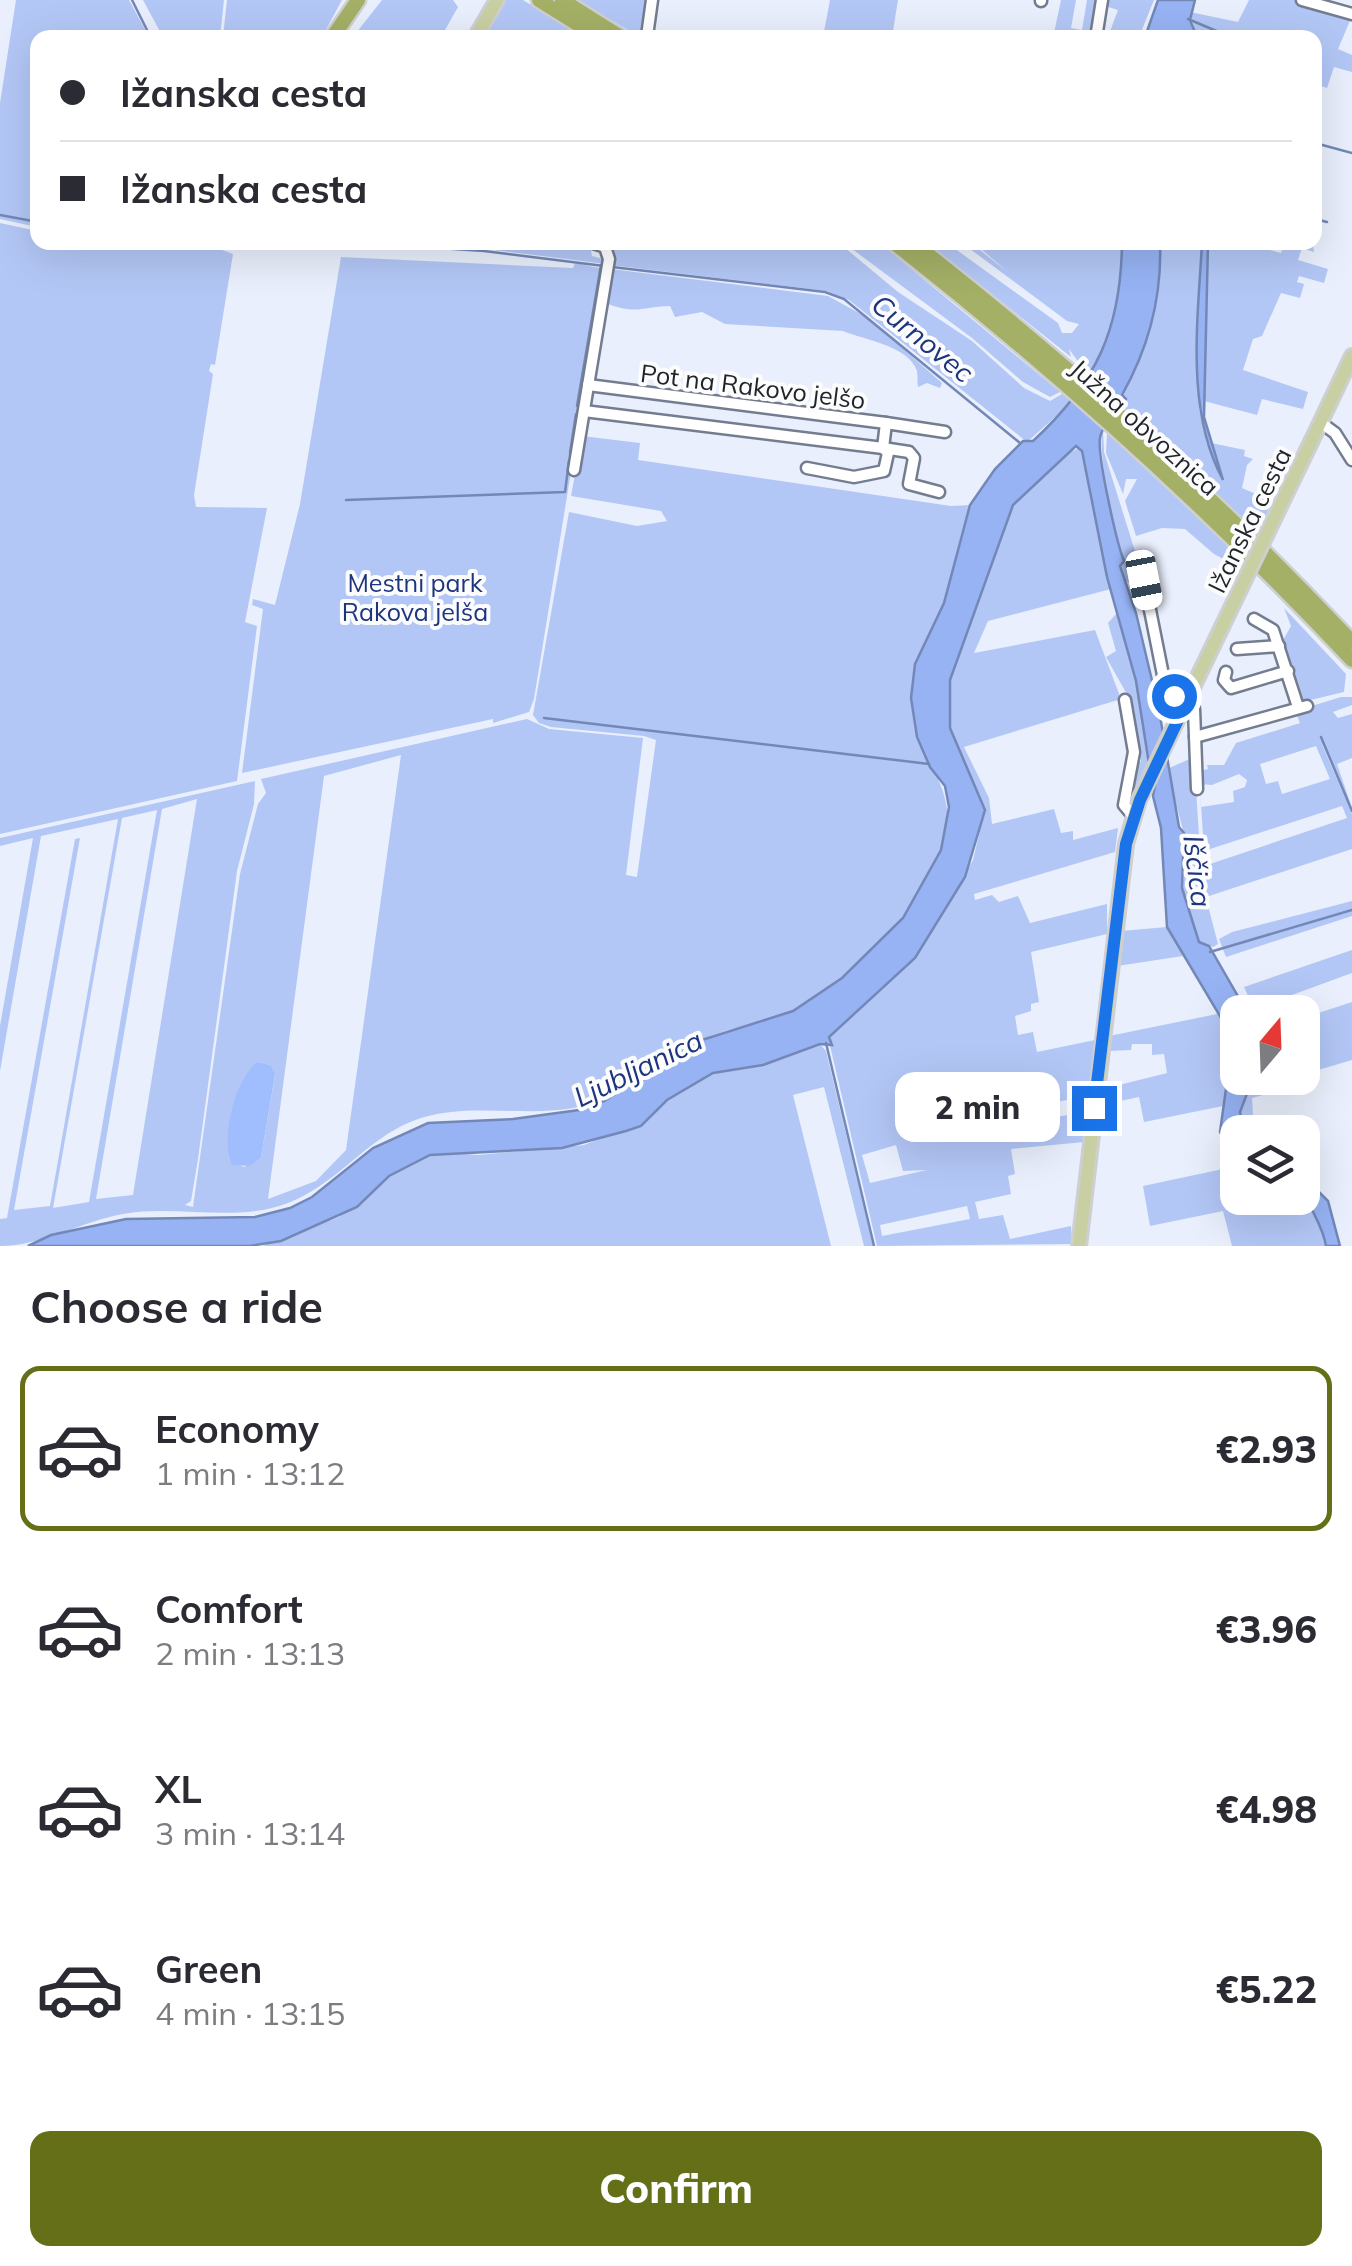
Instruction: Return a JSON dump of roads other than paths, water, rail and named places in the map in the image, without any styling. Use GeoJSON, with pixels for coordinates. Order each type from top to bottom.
{"type":"FeatureCollection","features":[{"type":"Feature","properties":{"kind":"highway"},"geometry":{"type":"LineString","coordinates":[[337,30],[355,0]]}},
{"type":"Feature","properties":{"kind":"highway"},"geometry":{"type":"LineString","coordinates":[[539,0],[587,30]]}},
{"type":"Feature","properties":{"kind":"highway"},"geometry":{"type":"LineString","coordinates":[[562,0],[609,30]]}},
{"type":"Feature","properties":{"kind":"highway","name":"Južna obvoznica"},"geometry":{"type":"LineString","coordinates":[[903,250],[1046,359]]}},
{"type":"Feature","properties":{"kind":"highway","name":"Južna obvoznica"},"geometry":{"type":"LineString","coordinates":[[921,250],[1160,461],[1352,642]]}},
{"type":"Feature","properties":{"kind":"highway","name":"Južna obvoznica"},"geometry":{"type":"LineString","coordinates":[[1160,461],[1352,660]]}},
{"type":"Feature","properties":{"kind":"main road"},"geometry":{"type":"LineString","coordinates":[[480,30],[497,0]]}},
{"type":"Feature","properties":{"kind":"main road","name":"Ižanska cesta"},"geometry":{"type":"LineString","coordinates":[[1079,1246],[1121,872],[1134,816],[1352,356]]}},
{"type":"Feature","properties":{"kind":"street"},"geometry":{"type":"LineString","coordinates":[[648,30],[652,0]]}},
{"type":"Feature","properties":{"kind":"street"},"geometry":{"type":"LineString","coordinates":[[1097,30],[1102,0]]}},
{"type":"Feature","properties":{"kind":"street"},"geometry":{"type":"LineString","coordinates":[[1302,0],[1352,14]]}},
{"type":"Feature","properties":{"kind":"street"},"geometry":{"type":"LineString","coordinates":[[574,470],[607,273],[606,250]]}},
{"type":"Feature","properties":{"kind":"street","name":"Pot na Rakovo jelšo"},"geometry":{"type":"LineString","coordinates":[[584,411],[883,448],[886,423],[588,385]]}},
{"type":"Feature","properties":{"kind":"street"},"geometry":{"type":"LineString","coordinates":[[1320,422],[1336,433],[1352,460]]}},
{"type":"Feature","properties":{"kind":"street"},"geometry":{"type":"LineString","coordinates":[[886,423],[945,432]]}},
{"type":"Feature","properties":{"kind":"street"},"geometry":{"type":"LineString","coordinates":[[806,468],[854,478],[877,474],[886,469],[888,452],[883,448]]}},
{"type":"Feature","properties":{"kind":"street"},"geometry":{"type":"LineString","coordinates":[[883,448],[914,454],[909,484],[939,492]]}},
{"type":"Feature","properties":{"kind":"street"},"geometry":{"type":"LineString","coordinates":[[1144,580],[1165,685],[1183,708],[1194,709],[1197,789]]}},
{"type":"Feature","properties":{"kind":"street","name":"Ižanska cesta"},"geometry":{"type":"LineString","coordinates":[[1195,737],[1302,706],[1269,626],[1254,620]]}},
{"type":"Feature","properties":{"kind":"street"},"geometry":{"type":"LineString","coordinates":[[1237,649],[1279,646]]}},
{"type":"Feature","properties":{"kind":"street"},"geometry":{"type":"LineString","coordinates":[[1226,672],[1224,680],[1231,688],[1288,671]]}},
{"type":"Feature","properties":{"kind":"street"},"geometry":{"type":"LineString","coordinates":[[1125,700],[1134,752],[1124,805],[1134,816]]}},
{"type":"Feature","properties":{"kind":"waterway","name":"Curnovec"},"geometry":{"type":"LineString","coordinates":[[132,0],[147,30]]}},
{"type":"Feature","properties":{"kind":"waterway"},"geometry":{"type":"LineString","coordinates":[[1188,19],[1214,30]]}},
{"type":"Feature","properties":{"kind":"waterway"},"geometry":{"type":"LineString","coordinates":[[1322,145],[1352,153]]}},
{"type":"Feature","properties":{"kind":"waterway"},"geometry":{"type":"LineString","coordinates":[[0,215],[30,221]]}},
{"type":"Feature","properties":{"kind":"waterway"},"geometry":{"type":"LineString","coordinates":[[1322,221],[1327,222]]}},
{"type":"Feature","properties":{"kind":"waterway","name":"Curnovec"},"geometry":{"type":"LineString","coordinates":[[469,250],[604,266]]}},
{"type":"Feature","properties":{"kind":"waterway"},"geometry":{"type":"LineString","coordinates":[[577,406],[601,265]]}},
{"type":"Feature","properties":{"kind":"waterway","name":"Curnovec"},"geometry":{"type":"LineString","coordinates":[[612,267],[825,292],[844,299],[1020,443]]}},
{"type":"Feature","properties":{"kind":"waterway"},"geometry":{"type":"LineString","coordinates":[[570,453],[576,414]]}},
{"type":"Feature","properties":{"kind":"waterway"},"geometry":{"type":"LineString","coordinates":[[346,500],[565,492],[569,461]]}},
{"type":"Feature","properties":{"kind":"waterway"},"geometry":{"type":"LineString","coordinates":[[544,718],[929,764]]}},
{"type":"Feature","properties":{"kind":"waterway"},"geometry":{"type":"LineString","coordinates":[[1321,737],[1352,811]]}},
{"type":"Feature","properties":{"kind":"waterway"},"geometry":{"type":"LineString","coordinates":[[1210,952],[1352,910]]}},
{"type":"Feature","properties":{"kind":"waterway"},"geometry":{"type":"LineString","coordinates":[[826,1043],[874,1246]]}},
{"type":"Feature","properties":{"kind":"park label","name":"Mestni park Rakova jelša"},"geometry":{"type":"Point","coordinates":[415,596]}},
{"type":"Feature","properties":{"kind":"water label","name":"Iščica"},"geometry":{"type":"Point","coordinates":[1198,871]}},
{"type":"Feature","properties":{"kind":"water label","name":"Ljubljanica"},"geometry":{"type":"Point","coordinates":[638,1068]}}]}
